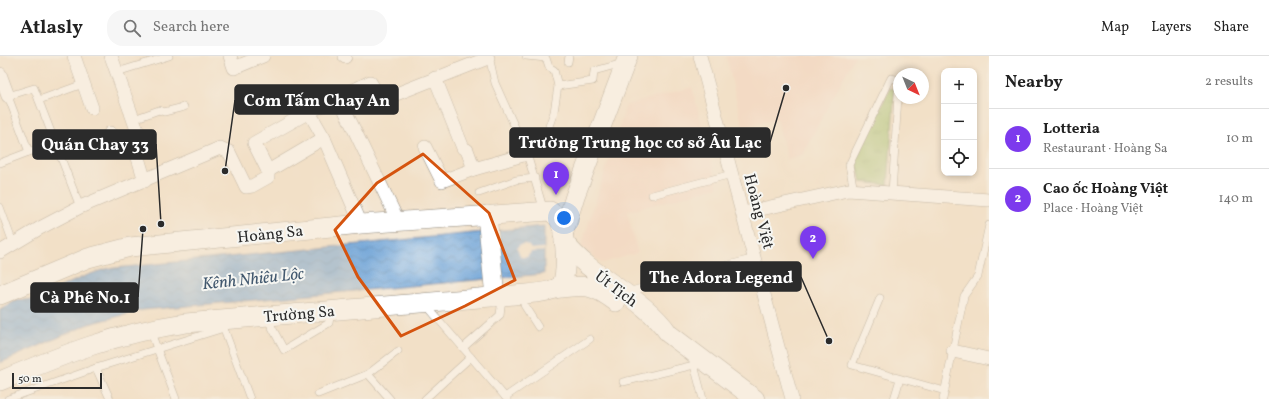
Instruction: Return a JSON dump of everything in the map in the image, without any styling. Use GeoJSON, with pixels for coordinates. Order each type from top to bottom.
{"type":"FeatureCollection","features":[{"type":"Feature","properties":{"kind":"street"},"geometry":{"type":"LineString","coordinates":[[74,56],[92,108]]}},
{"type":"Feature","properties":{"kind":"street"},"geometry":{"type":"LineString","coordinates":[[111,56],[138,130],[135,148],[146,181]]}},
{"type":"Feature","properties":{"kind":"street"},"geometry":{"type":"LineString","coordinates":[[230,56],[234,68],[263,56]]}},
{"type":"Feature","properties":{"kind":"street","name":"Hoàng Việt"},"geometry":{"type":"LineString","coordinates":[[700,56],[792,399]]}},
{"type":"Feature","properties":{"kind":"street"},"geometry":{"type":"LineString","coordinates":[[0,252],[13,243],[80,208],[220,148],[229,152],[246,187],[252,186],[268,177],[268,171],[254,143],[309,112],[370,82],[381,100],[489,57]]}},
{"type":"Feature","properties":{"kind":"street"},"geometry":{"type":"LineString","coordinates":[[554,289],[560,286],[564,277],[564,238],[575,196],[626,59]]}},
{"type":"Feature","properties":{"kind":"street"},"geometry":{"type":"LineString","coordinates":[[0,74],[8,96]]}},
{"type":"Feature","properties":{"kind":"street"},"geometry":{"type":"LineString","coordinates":[[435,78],[463,148],[467,150],[474,169]]}},
{"type":"Feature","properties":{"kind":"street"},"geometry":{"type":"LineString","coordinates":[[339,98],[398,221]]}},
{"type":"Feature","properties":{"kind":"street"},"geometry":{"type":"LineString","coordinates":[[309,112],[324,138],[361,224]]}},
{"type":"Feature","properties":{"kind":"street"},"geometry":{"type":"LineString","coordinates":[[110,133],[117,150],[131,145],[135,148]]}},
{"type":"Feature","properties":{"kind":"street"},"geometry":{"type":"LineString","coordinates":[[268,171],[324,138]]}},
{"type":"Feature","properties":{"kind":"street"},"geometry":{"type":"LineString","coordinates":[[425,147],[442,181],[474,169],[527,154]]}},
{"type":"Feature","properties":{"kind":"street"},"geometry":{"type":"LineString","coordinates":[[743,213],[839,192],[854,191],[989,200]]}},
{"type":"Feature","properties":{"kind":"street","name":"Hoàng Sa"},"geometry":{"type":"LineString","coordinates":[[0,295],[88,258],[130,247],[398,221],[487,220],[547,211],[566,205],[575,196]]}},
{"type":"Feature","properties":{"kind":"street"},"geometry":{"type":"LineString","coordinates":[[547,211],[558,218],[564,238]]}},
{"type":"Feature","properties":{"kind":"street"},"geometry":{"type":"LineString","coordinates":[[487,220],[497,293]]}},
{"type":"Feature","properties":{"kind":"street","name":"Út Tịch"},"geometry":{"type":"LineString","coordinates":[[564,238],[578,258],[659,320],[669,334],[692,357],[755,399]]}},
{"type":"Feature","properties":{"kind":"street","name":"Trường Sa"},"geometry":{"type":"LineString","coordinates":[[0,381],[92,344],[150,328],[223,324],[266,316],[424,303],[497,293],[523,294],[579,286],[590,287],[601,291]]}},
{"type":"Feature","properties":{"kind":"street","name":"Út Tịch"},"geometry":{"type":"LineString","coordinates":[[601,291],[652,328],[669,334]]}},
{"type":"Feature","properties":{"kind":"street"},"geometry":{"type":"LineString","coordinates":[[953,351],[989,359]]}},
{"type":"Feature","properties":{"kind":"lane"},"geometry":{"type":"LineString","coordinates":[[117,72],[169,56]]}},
{"type":"Feature","properties":{"kind":"lane"},"geometry":{"type":"LineString","coordinates":[[526,56],[546,58],[549,67],[554,70],[558,86],[550,126],[551,143],[527,154]]}},
{"type":"Feature","properties":{"kind":"lane"},"geometry":{"type":"LineString","coordinates":[[489,57],[495,83],[527,154],[547,211]]}},
{"type":"Feature","properties":{"kind":"lane"},"geometry":{"type":"LineString","coordinates":[[558,86],[593,81],[594,71],[626,59]]}},
{"type":"Feature","properties":{"kind":"lane"},"geometry":{"type":"LineString","coordinates":[[854,191],[849,165],[891,78],[899,80],[892,193]]}},
{"type":"Feature","properties":{"kind":"lane"},"geometry":{"type":"LineString","coordinates":[[39,100],[84,84]]}},
{"type":"Feature","properties":{"kind":"lane"},"geometry":{"type":"LineString","coordinates":[[28,152],[8,96],[34,88],[80,208]]}},
{"type":"Feature","properties":{"kind":"lane"},"geometry":{"type":"LineString","coordinates":[[134,118],[159,110],[164,112],[184,107]]}},
{"type":"Feature","properties":{"kind":"lane"},"geometry":{"type":"LineString","coordinates":[[0,163],[54,142]]}},
{"type":"Feature","properties":{"kind":"lane"},"geometry":{"type":"LineString","coordinates":[[652,196],[732,174]]}},
{"type":"Feature","properties":{"kind":"lane"},"geometry":{"type":"LineString","coordinates":[[480,192],[512,182],[535,178]]}},
{"type":"Feature","properties":{"kind":"lane"},"geometry":{"type":"LineString","coordinates":[[0,207],[13,243]]}},
{"type":"Feature","properties":{"kind":"lane"},"geometry":{"type":"LineString","coordinates":[[943,399],[964,296],[978,276],[989,225]]}},
{"type":"Feature","properties":{"kind":"lane"},"geometry":{"type":"LineString","coordinates":[[624,293],[755,258]]}},
{"type":"Feature","properties":{"kind":"lane"},"geometry":{"type":"LineString","coordinates":[[463,348],[500,315],[497,293]]}},
{"type":"Feature","properties":{"kind":"lane"},"geometry":{"type":"LineString","coordinates":[[523,294],[524,305],[538,328]]}},
{"type":"Feature","properties":{"kind":"lane"},"geometry":{"type":"LineString","coordinates":[[880,298],[852,365],[945,391]]}},
{"type":"Feature","properties":{"kind":"lane"},"geometry":{"type":"LineString","coordinates":[[424,303],[506,398],[590,338]]}},
{"type":"Feature","properties":{"kind":"lane"},"geometry":{"type":"LineString","coordinates":[[266,316],[284,350],[329,323],[332,311]]}},
{"type":"Feature","properties":{"kind":"lane"},"geometry":{"type":"LineString","coordinates":[[8,399],[223,324],[250,399]]}},
{"type":"Feature","properties":{"kind":"lane"},"geometry":{"type":"LineString","coordinates":[[150,328],[176,399]]}},
{"type":"Feature","properties":{"kind":"lane"},"geometry":{"type":"LineString","coordinates":[[318,394],[368,374],[398,351]]}},
{"type":"Feature","properties":{"kind":"lane"},"geometry":{"type":"LineString","coordinates":[[623,382],[692,357],[703,399]]}},
{"type":"Feature","properties":{"kind":"lane"},"geometry":{"type":"LineString","coordinates":[[425,399],[471,358]]}},
{"type":"Feature","properties":{"kind":"lane"},"geometry":{"type":"LineString","coordinates":[[96,368],[110,399]]}},
{"type":"Feature","properties":{"kind":"lane"},"geometry":{"type":"LineString","coordinates":[[368,374],[390,399]]}},
{"type":"Feature","properties":{"kind":"lane"},"geometry":{"type":"LineString","coordinates":[[894,399],[900,379]]}},
{"type":"Feature","properties":{"kind":"highlighted area"},"geometry":{"type":"Polygon","coordinates":[[[423,154],[489,213],[515,280],[465,306],[401,336],[358,277],[335,230],[377,183],[423,154]]]}},
{"type":"Feature","properties":{"kind":"shaded area"},"geometry":{"type":"Polygon","coordinates":[[[726,56],[855,56],[802,155],[787,159],[777,119],[743,127],[726,56]]]}},
{"type":"Feature","properties":{"kind":"shaded area"},"geometry":{"type":"Polygon","coordinates":[[[692,87],[718,187],[627,212],[638,253],[602,263],[581,247],[626,105],[692,87]]]}},
{"type":"Feature","properties":{"kind":"green space"},"geometry":{"type":"Polygon","coordinates":[[[890,88],[893,89],[894,104],[888,185],[861,182],[856,160],[890,88]]]}},
{"type":"Feature","properties":{"kind":"water","name":"Kênh Nhiêu Lộc"},"geometry":{"type":"Polygon","coordinates":[[[544,226],[544,274],[143,310],[89,324],[0,363],[0,310],[15,301],[34,299],[85,276],[105,269],[544,226]]]}},
{"type":"Feature","properties":{"kind":"pier"},"geometry":{"type":"Polygon","coordinates":[[[519,245],[528,245],[531,249],[544,248],[544,251],[531,252],[527,257],[521,257],[517,249],[519,245]]]}},
{"type":"Feature","properties":{"kind":"place","name":"Trường Trung học cơ sở Âu Lạc"},"geometry":{"type":"Point","coordinates":[786,88]}},
{"type":"Feature","properties":{"kind":"place","name":"Cơm Tấm Chay An"},"geometry":{"type":"Point","coordinates":[225,171]}},
{"type":"Feature","properties":{"kind":"place","name":"Lotteria"},"geometry":{"type":"Point","coordinates":[556,195]}},
{"type":"Feature","properties":{"kind":"place","name":"Quán Chay 33"},"geometry":{"type":"Point","coordinates":[161,224]}},
{"type":"Feature","properties":{"kind":"place","name":"Cà Phê No.1"},"geometry":{"type":"Point","coordinates":[143,229]}},
{"type":"Feature","properties":{"kind":"place","name":"Cao ốc Hoàng Việt"},"geometry":{"type":"Point","coordinates":[813,259]}},
{"type":"Feature","properties":{"kind":"place","name":"The Adora Legend"},"geometry":{"type":"Point","coordinates":[829,341]}}]}
